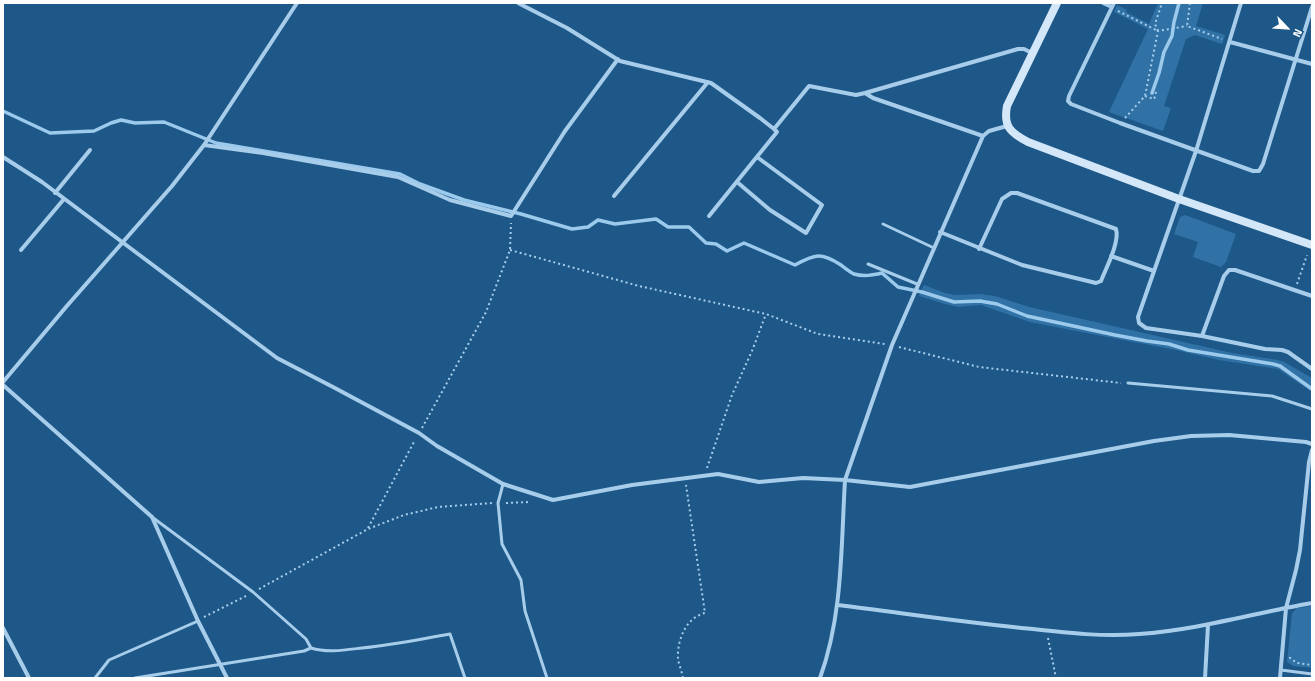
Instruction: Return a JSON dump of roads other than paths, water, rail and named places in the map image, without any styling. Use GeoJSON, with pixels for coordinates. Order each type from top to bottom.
{"type":"FeatureCollection","features":[{"type":"Feature","properties":{"kind":"street"},"geometry":{"type":"LineString","coordinates":[[3,382],[172,186],[204,144],[297,3]]}},
{"type":"Feature","properties":{"kind":"street"},"geometry":{"type":"LineString","coordinates":[[518,3],[567,28],[618,59],[711,83],[778,132],[709,216]]}},
{"type":"Feature","properties":{"kind":"street"},"geometry":{"type":"LineString","coordinates":[[1057,3],[1007,106],[1005,115],[1007,126],[1012,132],[1028,142],[1179,199],[1312,244]]}},
{"type":"Feature","properties":{"kind":"street"},"geometry":{"type":"LineString","coordinates":[[1103,3],[1112,5],[1068,101],[1071,104],[1120,124],[1253,171],[1259,171],[1263,164],[1312,7]]}},
{"type":"Feature","properties":{"kind":"street"},"geometry":{"type":"LineString","coordinates":[[1241,3],[1196,151],[1138,317],[1139,323],[1146,328],[1202,336],[1265,349],[1282,350],[1288,352],[1312,369]]}},
{"type":"Feature","properties":{"kind":"street"},"geometry":{"type":"LineString","coordinates":[[1230,42],[1312,64]]}},
{"type":"Feature","properties":{"kind":"street"},"geometry":{"type":"LineString","coordinates":[[774,129],[809,86],[856,95],[1018,49],[1024,49],[1032,53]]}},
{"type":"Feature","properties":{"kind":"street"},"geometry":{"type":"LineString","coordinates":[[204,144],[398,177],[450,200],[512,216],[564,131],[618,59]]}},
{"type":"Feature","properties":{"kind":"street"},"geometry":{"type":"LineString","coordinates":[[614,196],[708,82]]}},
{"type":"Feature","properties":{"kind":"street"},"geometry":{"type":"LineString","coordinates":[[865,93],[873,98],[983,136]]}},
{"type":"Feature","properties":{"kind":"street"},"geometry":{"type":"LineString","coordinates":[[820,678],[826,660],[838,604],[845,480],[892,345],[917,284],[983,136],[989,131],[1007,126]]}},
{"type":"Feature","properties":{"kind":"street"},"geometry":{"type":"LineString","coordinates":[[55,193],[90,150]]}},
{"type":"Feature","properties":{"kind":"street"},"geometry":{"type":"LineString","coordinates":[[3,156],[64,199],[277,358],[419,433],[437,446],[503,484],[553,500],[632,485],[718,474],[759,482],[803,478],[845,480],[910,487],[1154,441],[1191,436],[1229,435],[1306,442],[1312,444]]}},
{"type":"Feature","properties":{"kind":"street"},"geometry":{"type":"LineString","coordinates":[[737,182],[770,210],[806,234],[822,205],[757,157]]}},
{"type":"Feature","properties":{"kind":"street"},"geometry":{"type":"LineString","coordinates":[[940,232],[979,249],[1022,265],[1096,282],[1101,280],[1111,256],[1117,234],[1116,230],[1055,206],[1017,193],[1011,193],[1002,199],[979,249]]}},
{"type":"Feature","properties":{"kind":"street"},"geometry":{"type":"LineString","coordinates":[[21,250],[64,199]]}},
{"type":"Feature","properties":{"kind":"street"},"geometry":{"type":"LineString","coordinates":[[1111,256],[1154,271]]}},
{"type":"Feature","properties":{"kind":"street"},"geometry":{"type":"LineString","coordinates":[[1202,336],[1224,276],[1229,270],[1235,270],[1312,296]]}},
{"type":"Feature","properties":{"kind":"street"},"geometry":{"type":"LineString","coordinates":[[3,385],[152,517],[198,621],[228,678]]}},
{"type":"Feature","properties":{"kind":"street"},"geometry":{"type":"LineString","coordinates":[[1280,678],[1286,608],[1300,550],[1309,462],[1312,450]]}},
{"type":"Feature","properties":{"kind":"street"},"geometry":{"type":"LineString","coordinates":[[838,604],[998,626],[1046,631],[1087,634],[1137,634],[1163,632],[1208,625],[1312,603]]}},
{"type":"Feature","properties":{"kind":"street"},"geometry":{"type":"LineString","coordinates":[[1204,678],[1208,625]]}},
{"type":"Feature","properties":{"kind":"street"},"geometry":{"type":"LineString","coordinates":[[3,628],[29,678]]}},
{"type":"Feature","properties":{"kind":"lane"},"geometry":{"type":"LineString","coordinates":[[882,224],[934,248]]}},
{"type":"Feature","properties":{"kind":"lane"},"geometry":{"type":"LineString","coordinates":[[868,264],[917,284]]}},
{"type":"Feature","properties":{"kind":"lane"},"geometry":{"type":"LineString","coordinates":[[1128,383],[1272,396],[1312,409]]}},
{"type":"Feature","properties":{"kind":"lane"},"geometry":{"type":"LineString","coordinates":[[503,484],[498,503],[502,544],[521,580],[525,611],[547,678]]}},
{"type":"Feature","properties":{"kind":"lane"},"geometry":{"type":"LineString","coordinates":[[152,517],[253,592],[306,639],[311,648]]}},
{"type":"Feature","properties":{"kind":"lane"},"geometry":{"type":"LineString","coordinates":[[95,678],[109,660],[198,621]]}},
{"type":"Feature","properties":{"kind":"lane"},"geometry":{"type":"LineString","coordinates":[[135,678],[304,651],[311,648],[337,651],[397,644],[450,634],[465,678]]}},
{"type":"Feature","properties":{"kind":"lane"},"geometry":{"type":"LineString","coordinates":[[1281,670],[1312,674]]}},
{"type":"Feature","properties":{"kind":"waterway"},"geometry":{"type":"LineString","coordinates":[[1152,93],[1164,52],[1172,36],[1179,3]]}},
{"type":"Feature","properties":{"kind":"waterway"},"geometry":{"type":"LineString","coordinates":[[3,111],[50,133],[94,131],[121,120],[135,123],[164,122],[216,143],[400,174],[420,184],[464,200],[521,214],[572,229],[588,227],[598,220],[615,224],[656,219],[668,227],[689,227],[706,243],[716,244],[727,251],[744,243],[795,265],[813,257],[823,256],[841,265],[854,274],[865,276],[882,273],[898,287],[922,292],[954,302],[980,301],[997,304],[1027,316],[1115,335],[1169,344],[1188,350],[1273,364],[1280,366],[1312,389]]}}]}
